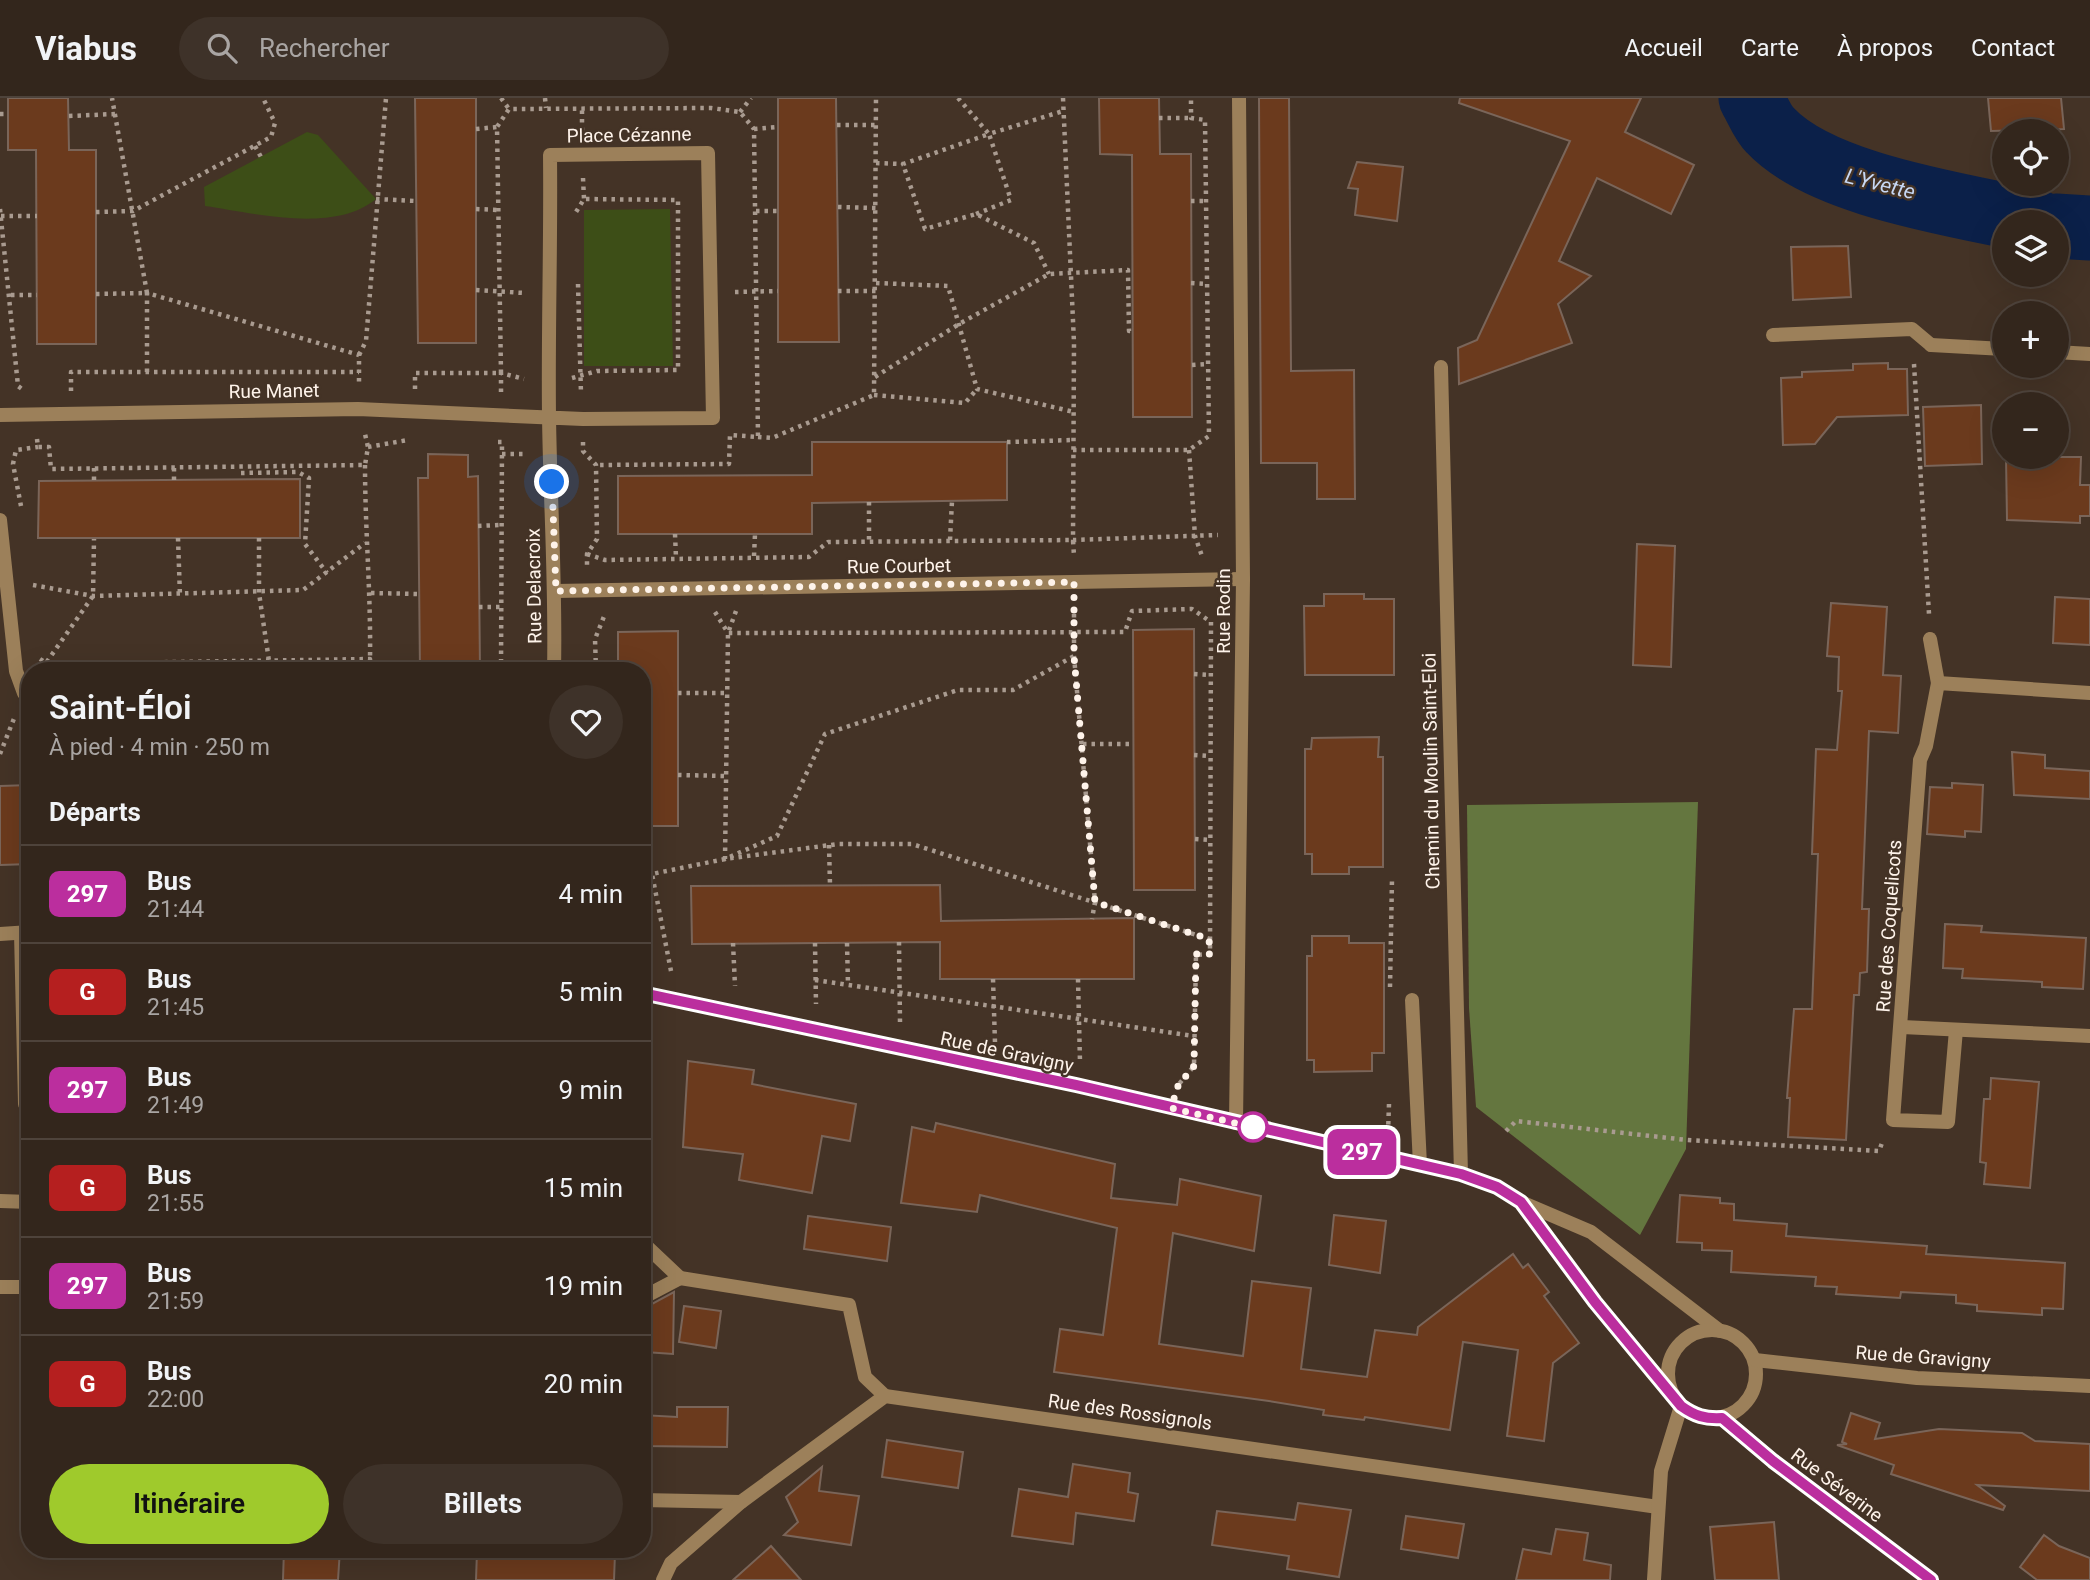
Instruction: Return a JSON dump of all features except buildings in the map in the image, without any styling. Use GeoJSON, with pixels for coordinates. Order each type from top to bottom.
{"type":"FeatureCollection","features":[{"type":"Feature","properties":{"kind":"street","name":"Rue Rodin"},"geometry":{"type":"LineString","coordinates":[[1236,1123],[1243,579],[1239,98]]}},
{"type":"Feature","properties":{"kind":"street","name":"Place Cézanne"},"geometry":{"type":"LineString","coordinates":[[708,153],[713,418],[549,416],[550,155],[708,153]]}},
{"type":"Feature","properties":{"kind":"street"},"geometry":{"type":"LineString","coordinates":[[1773,335],[1912,329],[1931,345],[1992,348]]}},
{"type":"Feature","properties":{"kind":"street"},"geometry":{"type":"LineString","coordinates":[[2069,353],[2090,354]]}},
{"type":"Feature","properties":{"kind":"street","name":"Chemin du Moulin Saint-Eloi"},"geometry":{"type":"LineString","coordinates":[[1441,367],[1461,1174]]}},
{"type":"Feature","properties":{"kind":"street","name":"Rue Manet"},"geometry":{"type":"LineString","coordinates":[[0,415],[358,408],[549,416]]}},
{"type":"Feature","properties":{"kind":"street","name":"Rue Delacroix"},"geometry":{"type":"LineString","coordinates":[[549,416],[556,591],[554,662]]}},
{"type":"Feature","properties":{"kind":"street"},"geometry":{"type":"LineString","coordinates":[[0,520],[16,671],[21,682]]}},
{"type":"Feature","properties":{"kind":"street","name":"Rue Courbet"},"geometry":{"type":"LineString","coordinates":[[556,591],[1243,579]]}},
{"type":"Feature","properties":{"kind":"street"},"geometry":{"type":"LineString","coordinates":[[1930,639],[1938,683],[2090,693]]}},
{"type":"Feature","properties":{"kind":"street","name":"Rue des Coquelicots"},"geometry":{"type":"LineString","coordinates":[[1938,683],[1926,746],[1920,760],[1902,1027],[2090,1036]]}},
{"type":"Feature","properties":{"kind":"street"},"geometry":{"type":"LineString","coordinates":[[0,934],[21,932]]}},
{"type":"Feature","properties":{"kind":"street","name":"Rue de Gravigny"},"geometry":{"type":"LineString","coordinates":[[651,995],[1461,1174],[1497,1187],[1521,1202],[1591,1232],[1720,1331]]}},
{"type":"Feature","properties":{"kind":"street"},"geometry":{"type":"LineString","coordinates":[[1412,1000],[1420,1165]]}},
{"type":"Feature","properties":{"kind":"street"},"geometry":{"type":"LineString","coordinates":[[1902,1027],[1893,1119],[1948,1122],[1956,1030]]}},
{"type":"Feature","properties":{"kind":"street"},"geometry":{"type":"LineString","coordinates":[[0,1201],[21,1202]]}},
{"type":"Feature","properties":{"kind":"street","name":"Rue de Gravigny"},"geometry":{"type":"LineString","coordinates":[[1521,1202],[1595,1302],[1677,1400]]}},
{"type":"Feature","properties":{"kind":"street"},"geometry":{"type":"LineString","coordinates":[[651,1251],[680,1278],[849,1305],[865,1377],[885,1396],[741,1502],[671,1563],[663,1580]]}},
{"type":"Feature","properties":{"kind":"street"},"geometry":{"type":"LineString","coordinates":[[651,1293],[680,1278]]}},
{"type":"Feature","properties":{"kind":"street"},"geometry":{"type":"LineString","coordinates":[[0,1287],[21,1287]]}},
{"type":"Feature","properties":{"kind":"street"},"geometry":{"type":"LineString","coordinates":[[1720,1331],[1742,1341],[1755,1360],[1757,1373],[1751,1395],[1736,1412],[1722,1418],[1707,1419],[1693,1415],[1677,1400],[1668,1380],[1673,1353],[1693,1334],[1720,1331]]}},
{"type":"Feature","properties":{"kind":"street","name":"Rue de Gravigny"},"geometry":{"type":"LineString","coordinates":[[1755,1360],[1905,1377],[2090,1385]]}},
{"type":"Feature","properties":{"kind":"street","name":"Rue des Rossignols"},"geometry":{"type":"LineString","coordinates":[[885,1396],[1658,1507]]}},
{"type":"Feature","properties":{"kind":"street"},"geometry":{"type":"LineString","coordinates":[[1654,1580],[1661,1471],[1677,1400]]}},
{"type":"Feature","properties":{"kind":"street","name":"Rue Séverine"},"geometry":{"type":"LineString","coordinates":[[1722,1418],[1773,1461],[1931,1580]]}},
{"type":"Feature","properties":{"kind":"street"},"geometry":{"type":"LineString","coordinates":[[651,1500],[741,1502]]}},
{"type":"Feature","properties":{"kind":"path"},"geometry":{"type":"LineString","coordinates":[[112,98],[147,293],[147,372]]}},
{"type":"Feature","properties":{"kind":"path"},"geometry":{"type":"LineString","coordinates":[[96,212],[133,211],[271,137],[275,123],[263,98]]}},
{"type":"Feature","properties":{"kind":"path"},"geometry":{"type":"LineString","coordinates":[[370,662],[371,593],[365,543],[365,465],[368,447],[358,408],[359,355],[366,341],[386,98]]}},
{"type":"Feature","properties":{"kind":"path"},"geometry":{"type":"LineString","coordinates":[[501,98],[509,109]]}},
{"type":"Feature","properties":{"kind":"path"},"geometry":{"type":"LineString","coordinates":[[545,98],[546,108]]}},
{"type":"Feature","properties":{"kind":"path"},"geometry":{"type":"LineString","coordinates":[[627,98],[627,107]]}},
{"type":"Feature","properties":{"kind":"path"},"geometry":{"type":"LineString","coordinates":[[710,98],[711,108]]}},
{"type":"Feature","properties":{"kind":"path"},"geometry":{"type":"LineString","coordinates":[[740,113],[751,98]]}},
{"type":"Feature","properties":{"kind":"path"},"geometry":{"type":"LineString","coordinates":[[874,395],[876,98]]}},
{"type":"Feature","properties":{"kind":"path"},"geometry":{"type":"LineString","coordinates":[[903,164],[925,229],[1011,200],[989,134],[958,98]]}},
{"type":"Feature","properties":{"kind":"path"},"geometry":{"type":"LineString","coordinates":[[1063,98],[1071,272],[1073,540]]}},
{"type":"Feature","properties":{"kind":"path"},"geometry":{"type":"LineString","coordinates":[[1191,98],[1191,118]]}},
{"type":"Feature","properties":{"kind":"path"},"geometry":{"type":"LineString","coordinates":[[509,109],[711,108],[740,113],[754,129],[758,437]]}},
{"type":"Feature","properties":{"kind":"path"},"geometry":{"type":"LineString","coordinates":[[404,393],[415,393],[415,373],[501,373],[497,127],[509,109]]}},
{"type":"Feature","properties":{"kind":"path"},"geometry":{"type":"LineString","coordinates":[[876,163],[903,164],[1063,111]]}},
{"type":"Feature","properties":{"kind":"path"},"geometry":{"type":"LineString","coordinates":[[0,114],[8,114]]}},
{"type":"Feature","properties":{"kind":"path"},"geometry":{"type":"LineString","coordinates":[[69,116],[115,114]]}},
{"type":"Feature","properties":{"kind":"path"},"geometry":{"type":"LineString","coordinates":[[1073,450],[1189,450],[1209,436],[1205,120],[1159,118]]}},
{"type":"Feature","properties":{"kind":"path"},"geometry":{"type":"LineString","coordinates":[[837,125],[876,125]]}},
{"type":"Feature","properties":{"kind":"path"},"geometry":{"type":"LineString","coordinates":[[476,129],[497,127]]}},
{"type":"Feature","properties":{"kind":"path"},"geometry":{"type":"LineString","coordinates":[[754,129],[778,127]]}},
{"type":"Feature","properties":{"kind":"path"},"geometry":{"type":"LineString","coordinates":[[255,146],[261,157]]}},
{"type":"Feature","properties":{"kind":"path"},"geometry":{"type":"LineString","coordinates":[[376,199],[416,201]]}},
{"type":"Feature","properties":{"kind":"path"},"geometry":{"type":"LineString","coordinates":[[577,226],[576,212],[584,199],[678,200],[678,370],[597,371],[579,377],[578,282]]}},
{"type":"Feature","properties":{"kind":"path"},"geometry":{"type":"LineString","coordinates":[[1191,201],[1206,201]]}},
{"type":"Feature","properties":{"kind":"path"},"geometry":{"type":"LineString","coordinates":[[838,207],[876,208]]}},
{"type":"Feature","properties":{"kind":"path"},"geometry":{"type":"LineString","coordinates":[[0,209],[18,386],[33,395],[38,446],[49,447],[51,469],[174,468],[240,473],[298,472],[309,478],[305,544],[327,573]]}},
{"type":"Feature","properties":{"kind":"path"},"geometry":{"type":"LineString","coordinates":[[476,209],[499,210]]}},
{"type":"Feature","properties":{"kind":"path"},"geometry":{"type":"LineString","coordinates":[[756,211],[778,211]]}},
{"type":"Feature","properties":{"kind":"path"},"geometry":{"type":"LineString","coordinates":[[976,214],[1034,243],[1049,274]]}},
{"type":"Feature","properties":{"kind":"path"},"geometry":{"type":"LineString","coordinates":[[1,216],[37,216]]}},
{"type":"Feature","properties":{"kind":"path"},"geometry":{"type":"LineString","coordinates":[[874,378],[959,324],[1049,274],[1128,270],[1129,331],[1132,331]]}},
{"type":"Feature","properties":{"kind":"path"},"geometry":{"type":"LineString","coordinates":[[876,283],[948,286],[977,389]]}},
{"type":"Feature","properties":{"kind":"path"},"geometry":{"type":"LineString","coordinates":[[1191,284],[1207,284]]}},
{"type":"Feature","properties":{"kind":"path"},"geometry":{"type":"LineString","coordinates":[[757,293],[778,291]]}},
{"type":"Feature","properties":{"kind":"path"},"geometry":{"type":"LineString","coordinates":[[838,291],[876,292]]}},
{"type":"Feature","properties":{"kind":"path"},"geometry":{"type":"LineString","coordinates":[[96,294],[147,293],[359,355]]}},
{"type":"Feature","properties":{"kind":"path"},"geometry":{"type":"LineString","coordinates":[[10,295],[37,295]]}},
{"type":"Feature","properties":{"kind":"path"},"geometry":{"type":"LineString","coordinates":[[1912,329],[1930,639]]}},
{"type":"Feature","properties":{"kind":"path"},"geometry":{"type":"LineString","coordinates":[[1192,365],[1207,364]]}},
{"type":"Feature","properties":{"kind":"path"},"geometry":{"type":"LineString","coordinates":[[71,396],[71,372],[359,372]]}},
{"type":"Feature","properties":{"kind":"path"},"geometry":{"type":"LineString","coordinates":[[977,389],[1074,412]]}},
{"type":"Feature","properties":{"kind":"path"},"geometry":{"type":"LineString","coordinates":[[597,465],[729,464],[730,435],[772,438],[874,395],[965,403],[977,389]]}},
{"type":"Feature","properties":{"kind":"path"},"geometry":{"type":"LineString","coordinates":[[368,447],[415,440]]}},
{"type":"Feature","properties":{"kind":"path"},"geometry":{"type":"LineString","coordinates":[[1007,442],[1074,440]]}},
{"type":"Feature","properties":{"kind":"path"},"geometry":{"type":"LineString","coordinates":[[489,442],[502,442],[501,662]]}},
{"type":"Feature","properties":{"kind":"path"},"geometry":{"type":"LineString","coordinates":[[1189,450],[1195,536],[1205,564],[1205,618]]}},
{"type":"Feature","properties":{"kind":"path"},"geometry":{"type":"LineString","coordinates":[[583,451],[597,465],[597,539],[587,554],[586,590],[587,613],[605,614],[596,639],[596,662]]}},
{"type":"Feature","properties":{"kind":"path"},"geometry":{"type":"LineString","coordinates":[[240,473],[365,465]]}},
{"type":"Feature","properties":{"kind":"path"},"geometry":{"type":"LineString","coordinates":[[94,468],[94,480]]}},
{"type":"Feature","properties":{"kind":"path"},"geometry":{"type":"LineString","coordinates":[[174,468],[174,480]]}},
{"type":"Feature","properties":{"kind":"path"},"geometry":{"type":"LineString","coordinates":[[950,540],[952,501]]}},
{"type":"Feature","properties":{"kind":"path"},"geometry":{"type":"LineString","coordinates":[[869,502],[869,541]]}},
{"type":"Feature","properties":{"kind":"path"},"geometry":{"type":"LineString","coordinates":[[478,526],[500,525]]}},
{"type":"Feature","properties":{"kind":"path"},"geometry":{"type":"LineString","coordinates":[[675,534],[676,558]]}},
{"type":"Feature","properties":{"kind":"path"},"geometry":{"type":"LineString","coordinates":[[754,556],[755,534]]}},
{"type":"Feature","properties":{"kind":"path"},"geometry":{"type":"LineString","coordinates":[[587,554],[605,560],[809,557],[828,542],[1073,540],[1242,535]]}},
{"type":"Feature","properties":{"kind":"path"},"geometry":{"type":"LineString","coordinates":[[178,538],[180,596]]}},
{"type":"Feature","properties":{"kind":"path"},"geometry":{"type":"LineString","coordinates":[[259,538],[259,593],[269,661]]}},
{"type":"Feature","properties":{"kind":"path"},"geometry":{"type":"LineString","coordinates":[[47,662],[93,596],[94,539]]}},
{"type":"Feature","properties":{"kind":"path"},"geometry":{"type":"LineString","coordinates":[[29,585],[93,596],[180,596],[303,590],[365,543]]}},
{"type":"Feature","properties":{"kind":"path"},"geometry":{"type":"LineString","coordinates":[[1074,582],[1074,656],[1095,902],[1092,919]]}},
{"type":"Feature","properties":{"kind":"path"},"geometry":{"type":"LineString","coordinates":[[725,859],[728,633],[745,587]]}},
{"type":"Feature","properties":{"kind":"path"},"geometry":{"type":"LineString","coordinates":[[371,593],[419,594]]}},
{"type":"Feature","properties":{"kind":"path"},"geometry":{"type":"LineString","coordinates":[[479,607],[500,607]]}},
{"type":"Feature","properties":{"kind":"path"},"geometry":{"type":"LineString","coordinates":[[728,633],[1125,632],[1132,611],[1192,609],[1211,622],[1210,954],[1196,954],[1194,1066],[1178,1086],[1171,1108]]}},
{"type":"Feature","properties":{"kind":"path"},"geometry":{"type":"LineString","coordinates":[[725,859],[777,836],[825,734],[958,690],[1013,690],[1074,656]]}},
{"type":"Feature","properties":{"kind":"path"},"geometry":{"type":"LineString","coordinates":[[158,662],[370,659]]}},
{"type":"Feature","properties":{"kind":"path"},"geometry":{"type":"LineString","coordinates":[[1194,674],[1210,675]]}},
{"type":"Feature","properties":{"kind":"path"},"geometry":{"type":"LineString","coordinates":[[678,693],[727,693]]}},
{"type":"Feature","properties":{"kind":"path"},"geometry":{"type":"LineString","coordinates":[[0,754],[21,707]]}},
{"type":"Feature","properties":{"kind":"path"},"geometry":{"type":"LineString","coordinates":[[12,724],[21,724]]}},
{"type":"Feature","properties":{"kind":"path"},"geometry":{"type":"LineString","coordinates":[[1083,744],[1134,744]]}},
{"type":"Feature","properties":{"kind":"path"},"geometry":{"type":"LineString","coordinates":[[1194,755],[1209,756]]}},
{"type":"Feature","properties":{"kind":"path"},"geometry":{"type":"LineString","coordinates":[[678,775],[726,776]]}},
{"type":"Feature","properties":{"kind":"path"},"geometry":{"type":"LineString","coordinates":[[1195,839],[1209,840]]}},
{"type":"Feature","properties":{"kind":"path"},"geometry":{"type":"LineString","coordinates":[[671,971],[652,874],[725,859],[829,845],[912,844],[1209,939]]}},
{"type":"Feature","properties":{"kind":"path"},"geometry":{"type":"LineString","coordinates":[[829,845],[830,885]]}},
{"type":"Feature","properties":{"kind":"path"},"geometry":{"type":"LineString","coordinates":[[899,942],[900,1023]]}},
{"type":"Feature","properties":{"kind":"path"},"geometry":{"type":"LineString","coordinates":[[733,943],[735,986]]}},
{"type":"Feature","properties":{"kind":"path"},"geometry":{"type":"LineString","coordinates":[[815,943],[816,1004]]}},
{"type":"Feature","properties":{"kind":"path"},"geometry":{"type":"LineString","coordinates":[[846,943],[848,985]]}},
{"type":"Feature","properties":{"kind":"path"},"geometry":{"type":"LineString","coordinates":[[993,979],[995,1044]]}},
{"type":"Feature","properties":{"kind":"path"},"geometry":{"type":"LineString","coordinates":[[1078,979],[1080,1063]]}},
{"type":"Feature","properties":{"kind":"path"},"geometry":{"type":"LineString","coordinates":[[816,980],[1194,1036]]}},
{"type":"Feature","properties":{"kind":"path"},"geometry":{"type":"LineString","coordinates":[[1506,1130],[1516,1121],[1687,1140],[1879,1151],[1893,1119]]}},
{"type":"Feature","properties":{"kind":"green space"},"geometry":{"type":"Polygon","coordinates":[[[307,132],[318,135],[376,199],[359,210],[316,218],[270,216],[205,206],[204,187],[307,132]]]}},
{"type":"Feature","properties":{"kind":"green space"},"geometry":{"type":"Polygon","coordinates":[[[670,209],[673,366],[584,366],[584,210],[670,209]]]}},
{"type":"Feature","properties":{"kind":"green space"},"geometry":{"type":"Polygon","coordinates":[[[1698,802],[1686,1149],[1640,1235],[1476,1107],[1469,1008],[1467,805],[1698,802]]]}},
{"type":"Feature","properties":{"kind":"waterway","name":"L'Yvette"},"geometry":{"type":"LineString","coordinates":[[1751,98],[1770,130],[1793,149],[1823,166],[1895,191],[1992,212]]}},
{"type":"Feature","properties":{"kind":"waterway","name":"L'Yvette"},"geometry":{"type":"LineString","coordinates":[[2069,227],[2090,228]]}},
{"type":"Feature","properties":{"kind":"bus line","name":"297"},"geometry":{"type":"LineString","coordinates":[[651,995],[1076,1085],[1461,1174],[1497,1187],[1521,1202],[1595,1302],[1681,1406],[1693,1415],[1707,1419],[1722,1418],[1773,1461],[1931,1580]]}},
{"type":"Feature","properties":{"kind":"route"},"geometry":{"type":"LineString","coordinates":[[552,482],[556,591],[1074,582],[1074,656],[1095,902],[1209,939],[1210,954],[1196,954],[1194,1066],[1178,1086],[1171,1108],[1256,1128],[1253,1127]]}}]}
